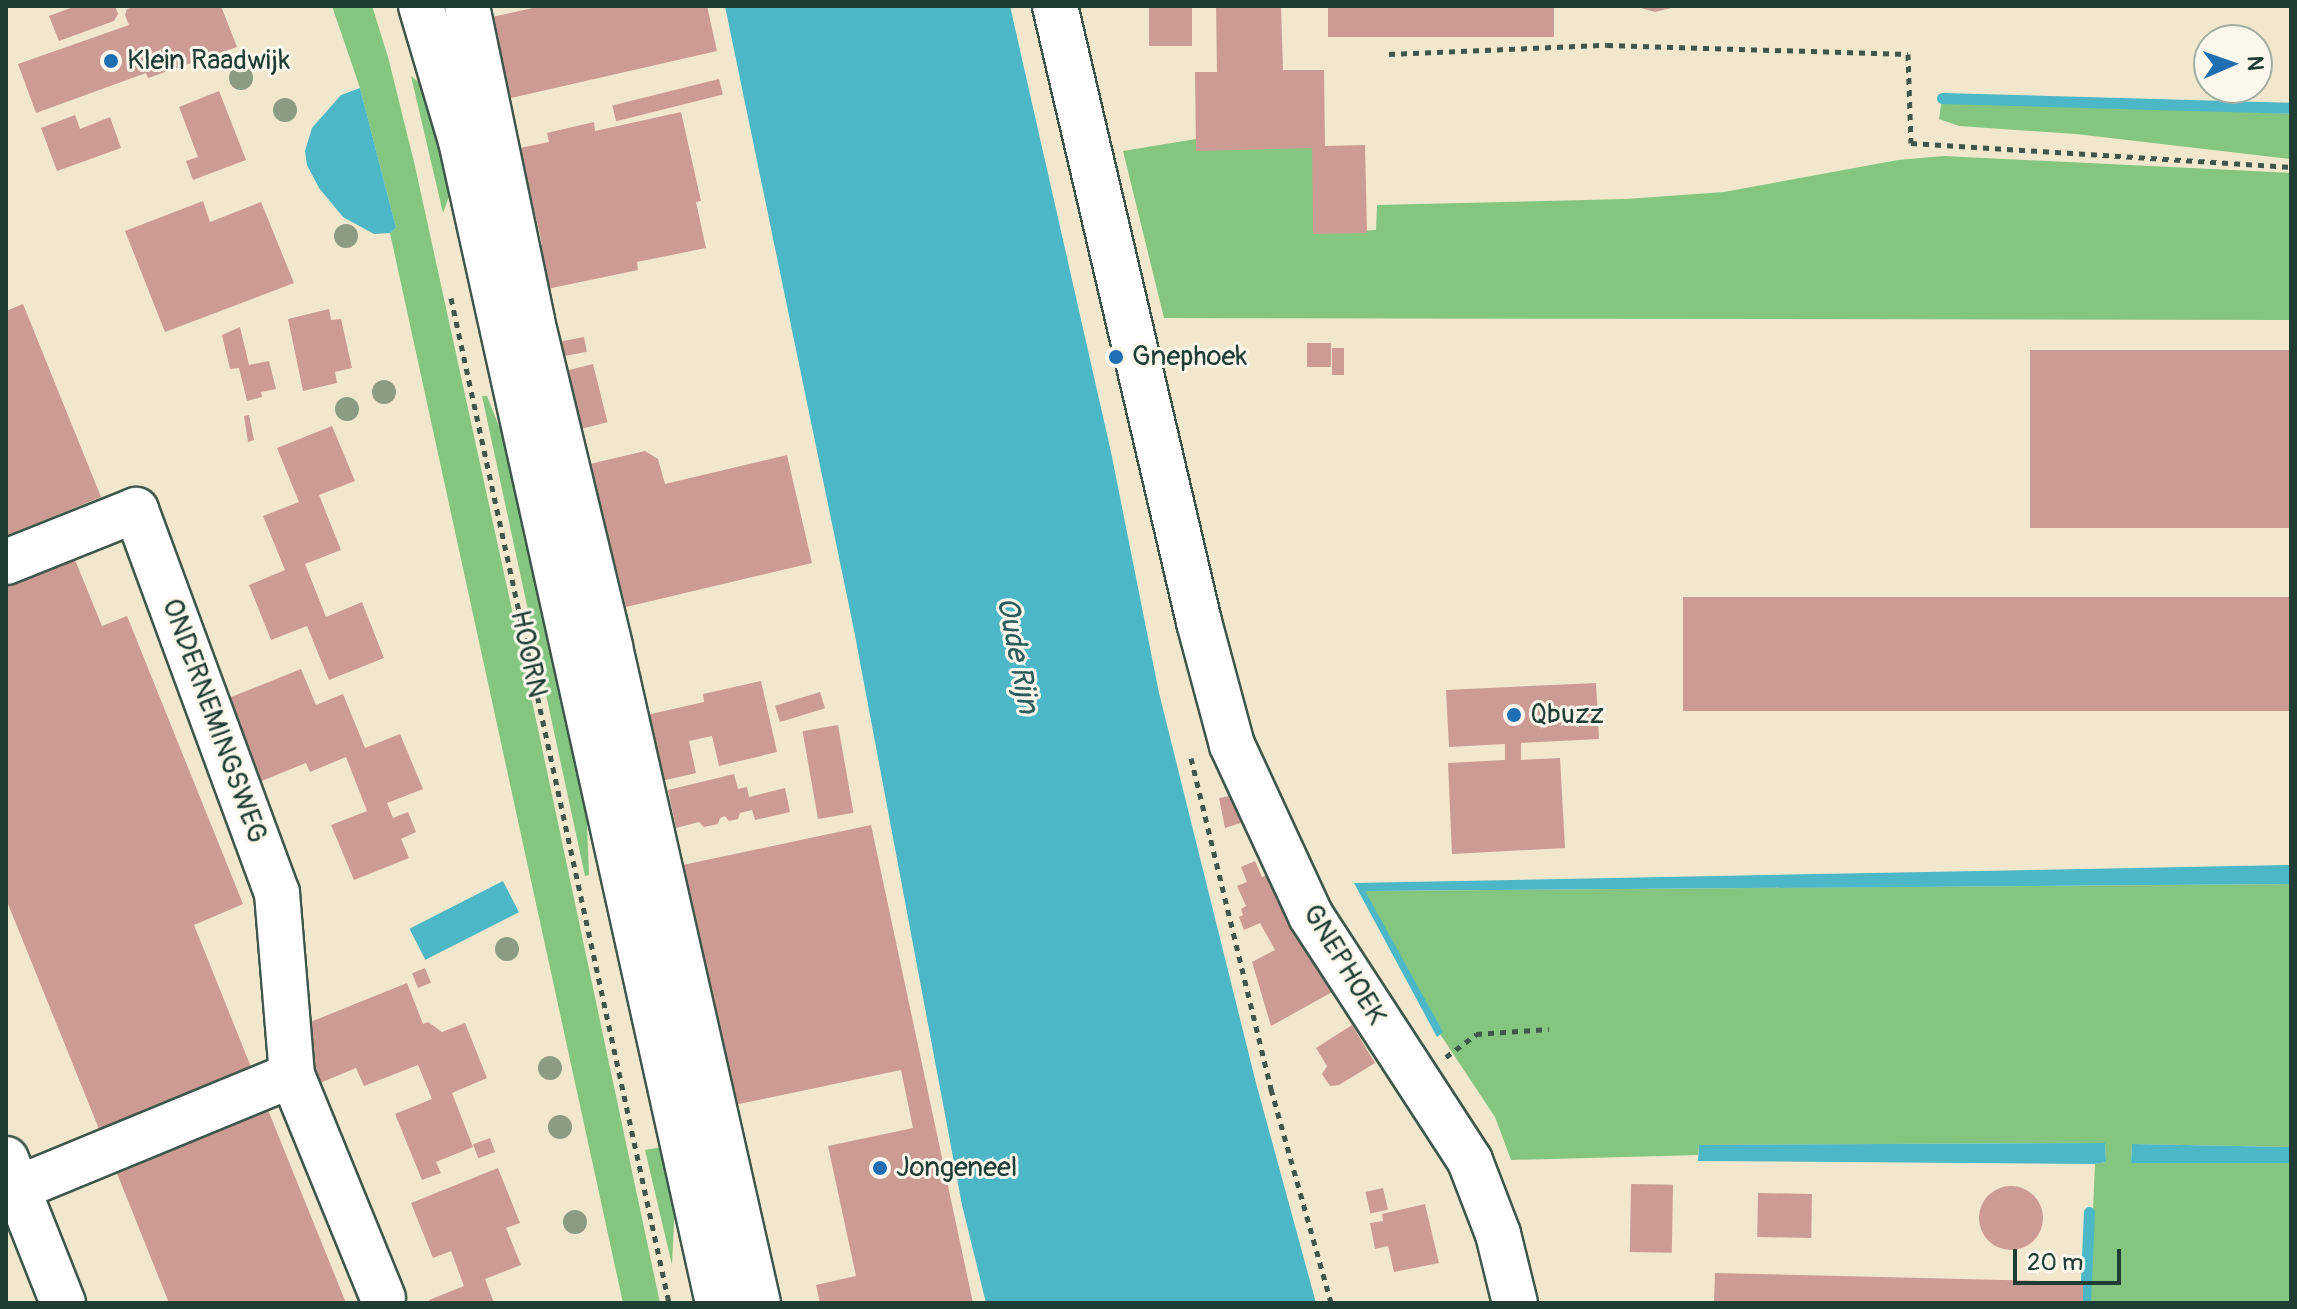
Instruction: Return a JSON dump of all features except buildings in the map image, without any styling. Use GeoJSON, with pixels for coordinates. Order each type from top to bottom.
{"type":"FeatureCollection","features":[{"type":"Feature","properties":{"kind":"street","name":"GNEPHOEK"},"geometry":{"type":"LineString","coordinates":[[1055,6],[1199,622],[1232,745],[1311,916],[1415,1081],[1470,1161],[1498,1234],[1515,1303]]}},
{"type":"Feature","properties":{"kind":"street","name":"HOORN"},"geometry":{"type":"LineString","coordinates":[[516,324],[469,13],[425,19],[516,324],[703,1148],[758,1303]]}},
{"type":"Feature","properties":{"kind":"street","name":"ONDERNEMINGSWEG"},"geometry":{"type":"LineString","coordinates":[[6,562],[136,510],[277,893],[292,1075],[383,1298]]}},
{"type":"Feature","properties":{"kind":"street"},"geometry":{"type":"LineString","coordinates":[[63,1303],[12,1173],[292,1075]]}},
{"type":"Feature","properties":{"kind":"street","name":"HOORN"},"geometry":{"type":"LineString","coordinates":[[703,1148],[718,1303]]}},
{"type":"Feature","properties":{"kind":"path"},"geometry":{"type":"LineString","coordinates":[[1389,54],[1607,45],[1908,54],[1911,143],[2291,167]]}},
{"type":"Feature","properties":{"kind":"path","name":"HOORN"},"geometry":{"type":"LineString","coordinates":[[450,291],[669,1303]]}},
{"type":"Feature","properties":{"kind":"path"},"geometry":{"type":"LineString","coordinates":[[1415,1081],[1476,1034],[1549,1029]]}},
{"type":"Feature","properties":{"kind":"green space"},"geometry":{"type":"Polygon","coordinates":[[[332,6],[372,6],[388,57],[415,166],[538,729],[660,1303],[623,1303],[390,233],[396,228],[360,88],[332,6]]]}},
{"type":"Feature","properties":{"kind":"green space"},"geometry":{"type":"Polygon","coordinates":[[[411,76],[426,88],[452,188],[443,213],[411,76]]]}},
{"type":"Feature","properties":{"kind":"green space"},"geometry":{"type":"Polygon","coordinates":[[[1942,98],[2291,114],[2291,159],[2076,134],[1959,126],[1939,119],[1942,98]]]}},
{"type":"Feature","properties":{"kind":"green space"},"geometry":{"type":"Polygon","coordinates":[[[1313,137],[1314,234],[1376,230],[1377,205],[1626,199],[1724,192],[1898,160],[1944,156],[2291,173],[2291,320],[1164,318],[1123,151],[1196,139],[1313,137]]]}},
{"type":"Feature","properties":{"kind":"green space"},"geometry":{"type":"Polygon","coordinates":[[[482,396],[487,396],[510,454],[586,800],[589,875],[585,876],[482,396]]]}},
{"type":"Feature","properties":{"kind":"green space"},"geometry":{"type":"Polygon","coordinates":[[[2291,884],[2291,1147],[2132,1144],[2131,1163],[2291,1163],[2291,1303],[2089,1303],[2095,1164],[2106,1162],[2105,1143],[1699,1145],[1698,1155],[1511,1160],[1495,1117],[1440,1034],[1442,1031],[1364,891],[2291,884]]]}},
{"type":"Feature","properties":{"kind":"green space"},"geometry":{"type":"Polygon","coordinates":[[[663,1147],[675,1198],[672,1265],[645,1150],[663,1147]]]}},
{"type":"Feature","properties":{"kind":"water","name":"Oude Rijn"},"geometry":{"type":"Polygon","coordinates":[[[725,6],[1010,6],[1111,452],[1159,693],[1256,1083],[1316,1303],[986,1303],[962,1205],[854,630],[725,6]]]}},
{"type":"Feature","properties":{"kind":"water"},"geometry":{"type":"Polygon","coordinates":[[[360,88],[396,228],[390,233],[374,234],[343,217],[319,188],[307,165],[305,151],[312,128],[341,95],[360,88]]]}},
{"type":"Feature","properties":{"kind":"water"},"geometry":{"type":"Polygon","coordinates":[[[2291,865],[2291,884],[1365,891],[1443,1032],[1437,1037],[1354,883],[2291,865]]]}},
{"type":"Feature","properties":{"kind":"water"},"geometry":{"type":"Polygon","coordinates":[[[503,881],[519,912],[425,960],[409,929],[503,881]]]}},
{"type":"Feature","properties":{"kind":"water"},"geometry":{"type":"Polygon","coordinates":[[[2105,1143],[2106,1162],[2095,1164],[1698,1161],[1699,1145],[2105,1143]]]}},
{"type":"Feature","properties":{"kind":"water"},"geometry":{"type":"Polygon","coordinates":[[[2132,1144],[2291,1147],[2291,1163],[2131,1163],[2132,1144]]]}},
{"type":"Feature","properties":{"kind":"waterway"},"geometry":{"type":"LineString","coordinates":[[1942,98],[2291,108]]}},
{"type":"Feature","properties":{"kind":"waterway"},"geometry":{"type":"LineString","coordinates":[[2085,1303],[2089,1212]]}},
{"type":"Feature","properties":{"kind":"place","name":"Klein Raadwijk"},"geometry":{"type":"Point","coordinates":[111,61]}},
{"type":"Feature","properties":{"kind":"place","name":"Gnephoek"},"geometry":{"type":"Point","coordinates":[1116,357]}},
{"type":"Feature","properties":{"kind":"place","name":"Qbuzz"},"geometry":{"type":"Point","coordinates":[1514,715]}},
{"type":"Feature","properties":{"kind":"place","name":"Jongeneel"},"geometry":{"type":"Point","coordinates":[880,1168]}}]}
